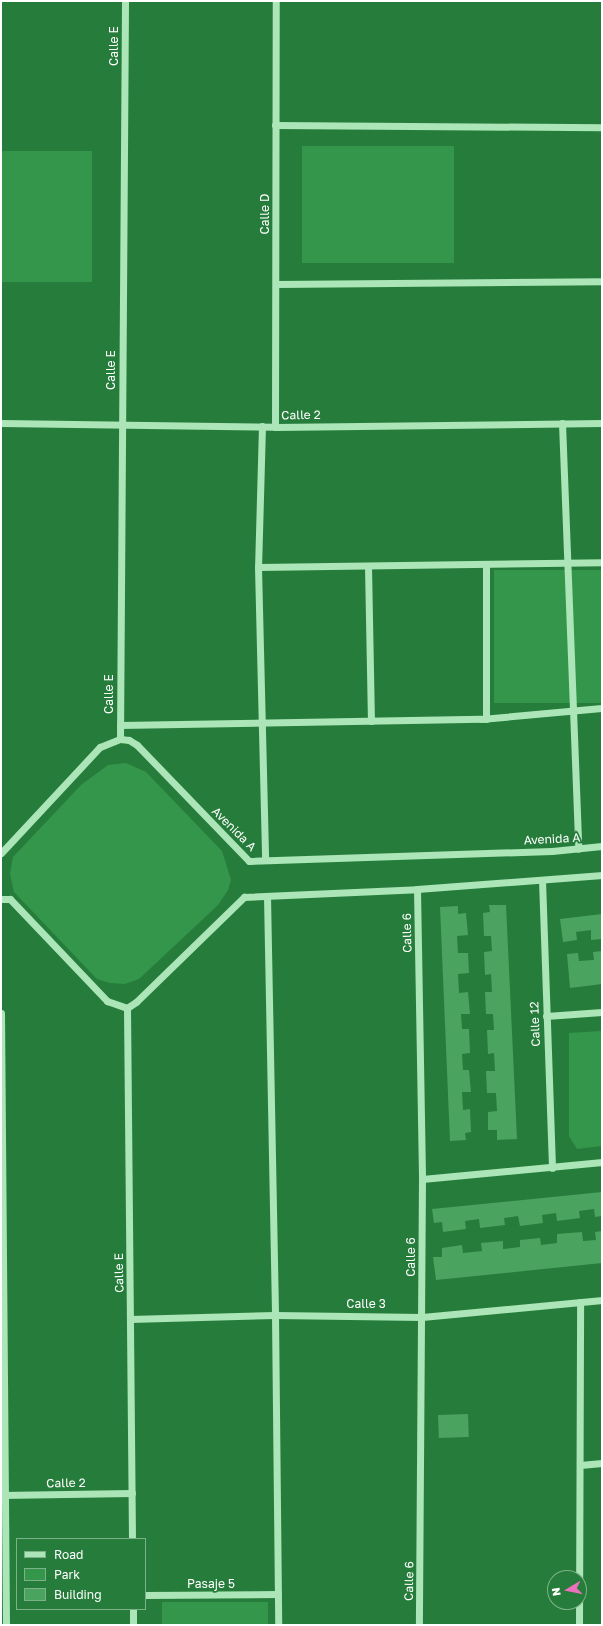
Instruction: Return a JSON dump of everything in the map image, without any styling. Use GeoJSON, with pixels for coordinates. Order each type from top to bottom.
{"type":"FeatureCollection","features":[{"type":"Feature","properties":{"kind":"street","name":"Calle E"},"geometry":{"type":"LineString","coordinates":[[120,739],[125,1]]}},
{"type":"Feature","properties":{"kind":"street","name":"Calle D"},"geometry":{"type":"LineString","coordinates":[[275,427],[276,1]]}},
{"type":"Feature","properties":{"kind":"street"},"geometry":{"type":"LineString","coordinates":[[275,125],[602,126]]}},
{"type":"Feature","properties":{"kind":"street"},"geometry":{"type":"LineString","coordinates":[[276,284],[602,281]]}},
{"type":"Feature","properties":{"kind":"street","name":"Calle 2"},"geometry":{"type":"LineString","coordinates":[[1,423],[275,427],[602,423]]}},
{"type":"Feature","properties":{"kind":"street"},"geometry":{"type":"LineString","coordinates":[[562,423],[578,849]]}},
{"type":"Feature","properties":{"kind":"street"},"geometry":{"type":"LineString","coordinates":[[262,426],[258,567],[265,860]]}},
{"type":"Feature","properties":{"kind":"street"},"geometry":{"type":"LineString","coordinates":[[258,567],[602,562]]}},
{"type":"Feature","properties":{"kind":"street"},"geometry":{"type":"LineString","coordinates":[[486,564],[486,719]]}},
{"type":"Feature","properties":{"kind":"street"},"geometry":{"type":"LineString","coordinates":[[368,566],[371,721]]}},
{"type":"Feature","properties":{"kind":"street"},"geometry":{"type":"LineString","coordinates":[[120,725],[486,719],[602,708]]}},
{"type":"Feature","properties":{"kind":"street"},"geometry":{"type":"LineString","coordinates":[[1,853],[100,747],[120,739]]}},
{"type":"Feature","properties":{"kind":"street","name":"Avenida A"},"geometry":{"type":"LineString","coordinates":[[120,739],[129,740],[137,745],[249,861],[552,851],[602,846]]}},
{"type":"Feature","properties":{"kind":"street"},"geometry":{"type":"LineString","coordinates":[[1,900],[10,899],[107,1001],[127,1008],[136,1002],[244,897],[417,889],[602,875]]}},
{"type":"Feature","properties":{"kind":"street","name":"Calle 12"},"geometry":{"type":"LineString","coordinates":[[542,880],[552,1168]]}},
{"type":"Feature","properties":{"kind":"street","name":"Calle 6"},"geometry":{"type":"LineString","coordinates":[[417,889],[422,1179],[419,1625]]}},
{"type":"Feature","properties":{"kind":"street"},"geometry":{"type":"LineString","coordinates":[[267,896],[275,1315],[278,1625]]}},
{"type":"Feature","properties":{"kind":"street","name":"Calle E"},"geometry":{"type":"LineString","coordinates":[[127,1008],[132,1538]]}},
{"type":"Feature","properties":{"kind":"street"},"geometry":{"type":"LineString","coordinates":[[546,1016],[602,1012]]}},
{"type":"Feature","properties":{"kind":"street"},"geometry":{"type":"LineString","coordinates":[[1,1013],[4,1623]]}},
{"type":"Feature","properties":{"kind":"street"},"geometry":{"type":"LineString","coordinates":[[422,1179],[552,1168],[602,1162]]}},
{"type":"Feature","properties":{"kind":"street","name":"Calle 3"},"geometry":{"type":"LineString","coordinates":[[130,1319],[275,1315],[422,1317],[602,1300]]}},
{"type":"Feature","properties":{"kind":"street"},"geometry":{"type":"LineString","coordinates":[[579,1625],[580,1302]]}},
{"type":"Feature","properties":{"kind":"street"},"geometry":{"type":"LineString","coordinates":[[580,1465],[602,1463]]}},
{"type":"Feature","properties":{"kind":"street","name":"Calle 2"},"geometry":{"type":"LineString","coordinates":[[3,1495],[132,1493]]}},
{"type":"Feature","properties":{"kind":"street","name":"Pasaje 5"},"geometry":{"type":"LineString","coordinates":[[146,1595],[278,1594]]}},
{"type":"Feature","properties":{"kind":"street"},"geometry":{"type":"LineString","coordinates":[[133,1610],[133,1625]]}},
{"type":"Feature","properties":{"kind":"green space"},"geometry":{"type":"Polygon","coordinates":[[[302,146],[454,146],[454,263],[302,263],[302,146]]]}},
{"type":"Feature","properties":{"kind":"green space"},"geometry":{"type":"Polygon","coordinates":[[[1,151],[92,151],[92,282],[1,282],[1,151]]]}},
{"type":"Feature","properties":{"kind":"green space"},"geometry":{"type":"Polygon","coordinates":[[[494,570],[602,570],[602,703],[494,703],[494,570]]]}},
{"type":"Feature","properties":{"kind":"green space"},"geometry":{"type":"Polygon","coordinates":[[[126,763],[146,772],[222,851],[231,880],[228,890],[218,905],[139,979],[125,984],[110,983],[97,979],[14,892],[10,874],[13,857],[81,785],[108,765],[126,763]]]}},
{"type":"Feature","properties":{"kind":"green space"},"geometry":{"type":"Polygon","coordinates":[[[602,1031],[602,1146],[577,1149],[569,1136],[569,1033],[602,1031]]]}},
{"type":"Feature","properties":{"kind":"green space"},"geometry":{"type":"Polygon","coordinates":[[[162,1602],[268,1602],[268,1625],[162,1625],[162,1602]]]}},
{"type":"Feature","properties":{"kind":"building"},"geometry":{"type":"Polygon","coordinates":[[[489,905],[506,905],[517,1139],[497,1140],[497,1130],[488,1130],[488,1112],[497,1111],[496,1093],[487,1093],[486,1071],[495,1071],[494,1053],[488,1054],[487,1030],[494,1030],[493,1014],[486,1014],[485,992],[492,992],[491,974],[485,975],[484,952],[492,951],[491,936],[484,936],[483,913],[490,912],[489,905]]]}},
{"type":"Feature","properties":{"kind":"building"},"geometry":{"type":"Polygon","coordinates":[[[458,906],[458,914],[466,913],[468,935],[457,936],[458,953],[468,953],[469,973],[458,974],[459,993],[468,992],[470,1014],[461,1014],[462,1029],[469,1029],[470,1053],[462,1054],[463,1070],[469,1070],[471,1092],[462,1092],[463,1110],[470,1109],[471,1132],[465,1133],[466,1140],[450,1141],[440,907],[458,906]]]}},
{"type":"Feature","properties":{"kind":"building"},"geometry":{"type":"Polygon","coordinates":[[[602,914],[602,939],[591,940],[591,930],[576,932],[577,940],[563,942],[560,919],[602,914]]]}},
{"type":"Feature","properties":{"kind":"building"},"geometry":{"type":"Polygon","coordinates":[[[602,951],[602,984],[570,988],[567,954],[578,953],[579,961],[594,960],[593,952],[602,951]]]}},
{"type":"Feature","properties":{"kind":"building"},"geometry":{"type":"Polygon","coordinates":[[[602,1192],[602,1216],[595,1217],[594,1209],[579,1211],[580,1218],[557,1221],[556,1213],[542,1215],[543,1223],[520,1226],[518,1216],[504,1218],[505,1225],[480,1228],[479,1219],[465,1221],[466,1229],[443,1232],[442,1222],[434,1223],[432,1209],[602,1192]]]}},
{"type":"Feature","properties":{"kind":"building"},"geometry":{"type":"Polygon","coordinates":[[[602,1231],[602,1263],[436,1280],[433,1257],[442,1257],[442,1248],[462,1245],[463,1253],[482,1251],[481,1243],[503,1241],[503,1249],[520,1247],[520,1240],[540,1238],[541,1245],[557,1243],[557,1234],[582,1232],[583,1241],[596,1240],[595,1232],[602,1231]]]}},
{"type":"Feature","properties":{"kind":"building"},"geometry":{"type":"Polygon","coordinates":[[[468,1414],[469,1437],[439,1438],[438,1415],[468,1414]]]}}]}
